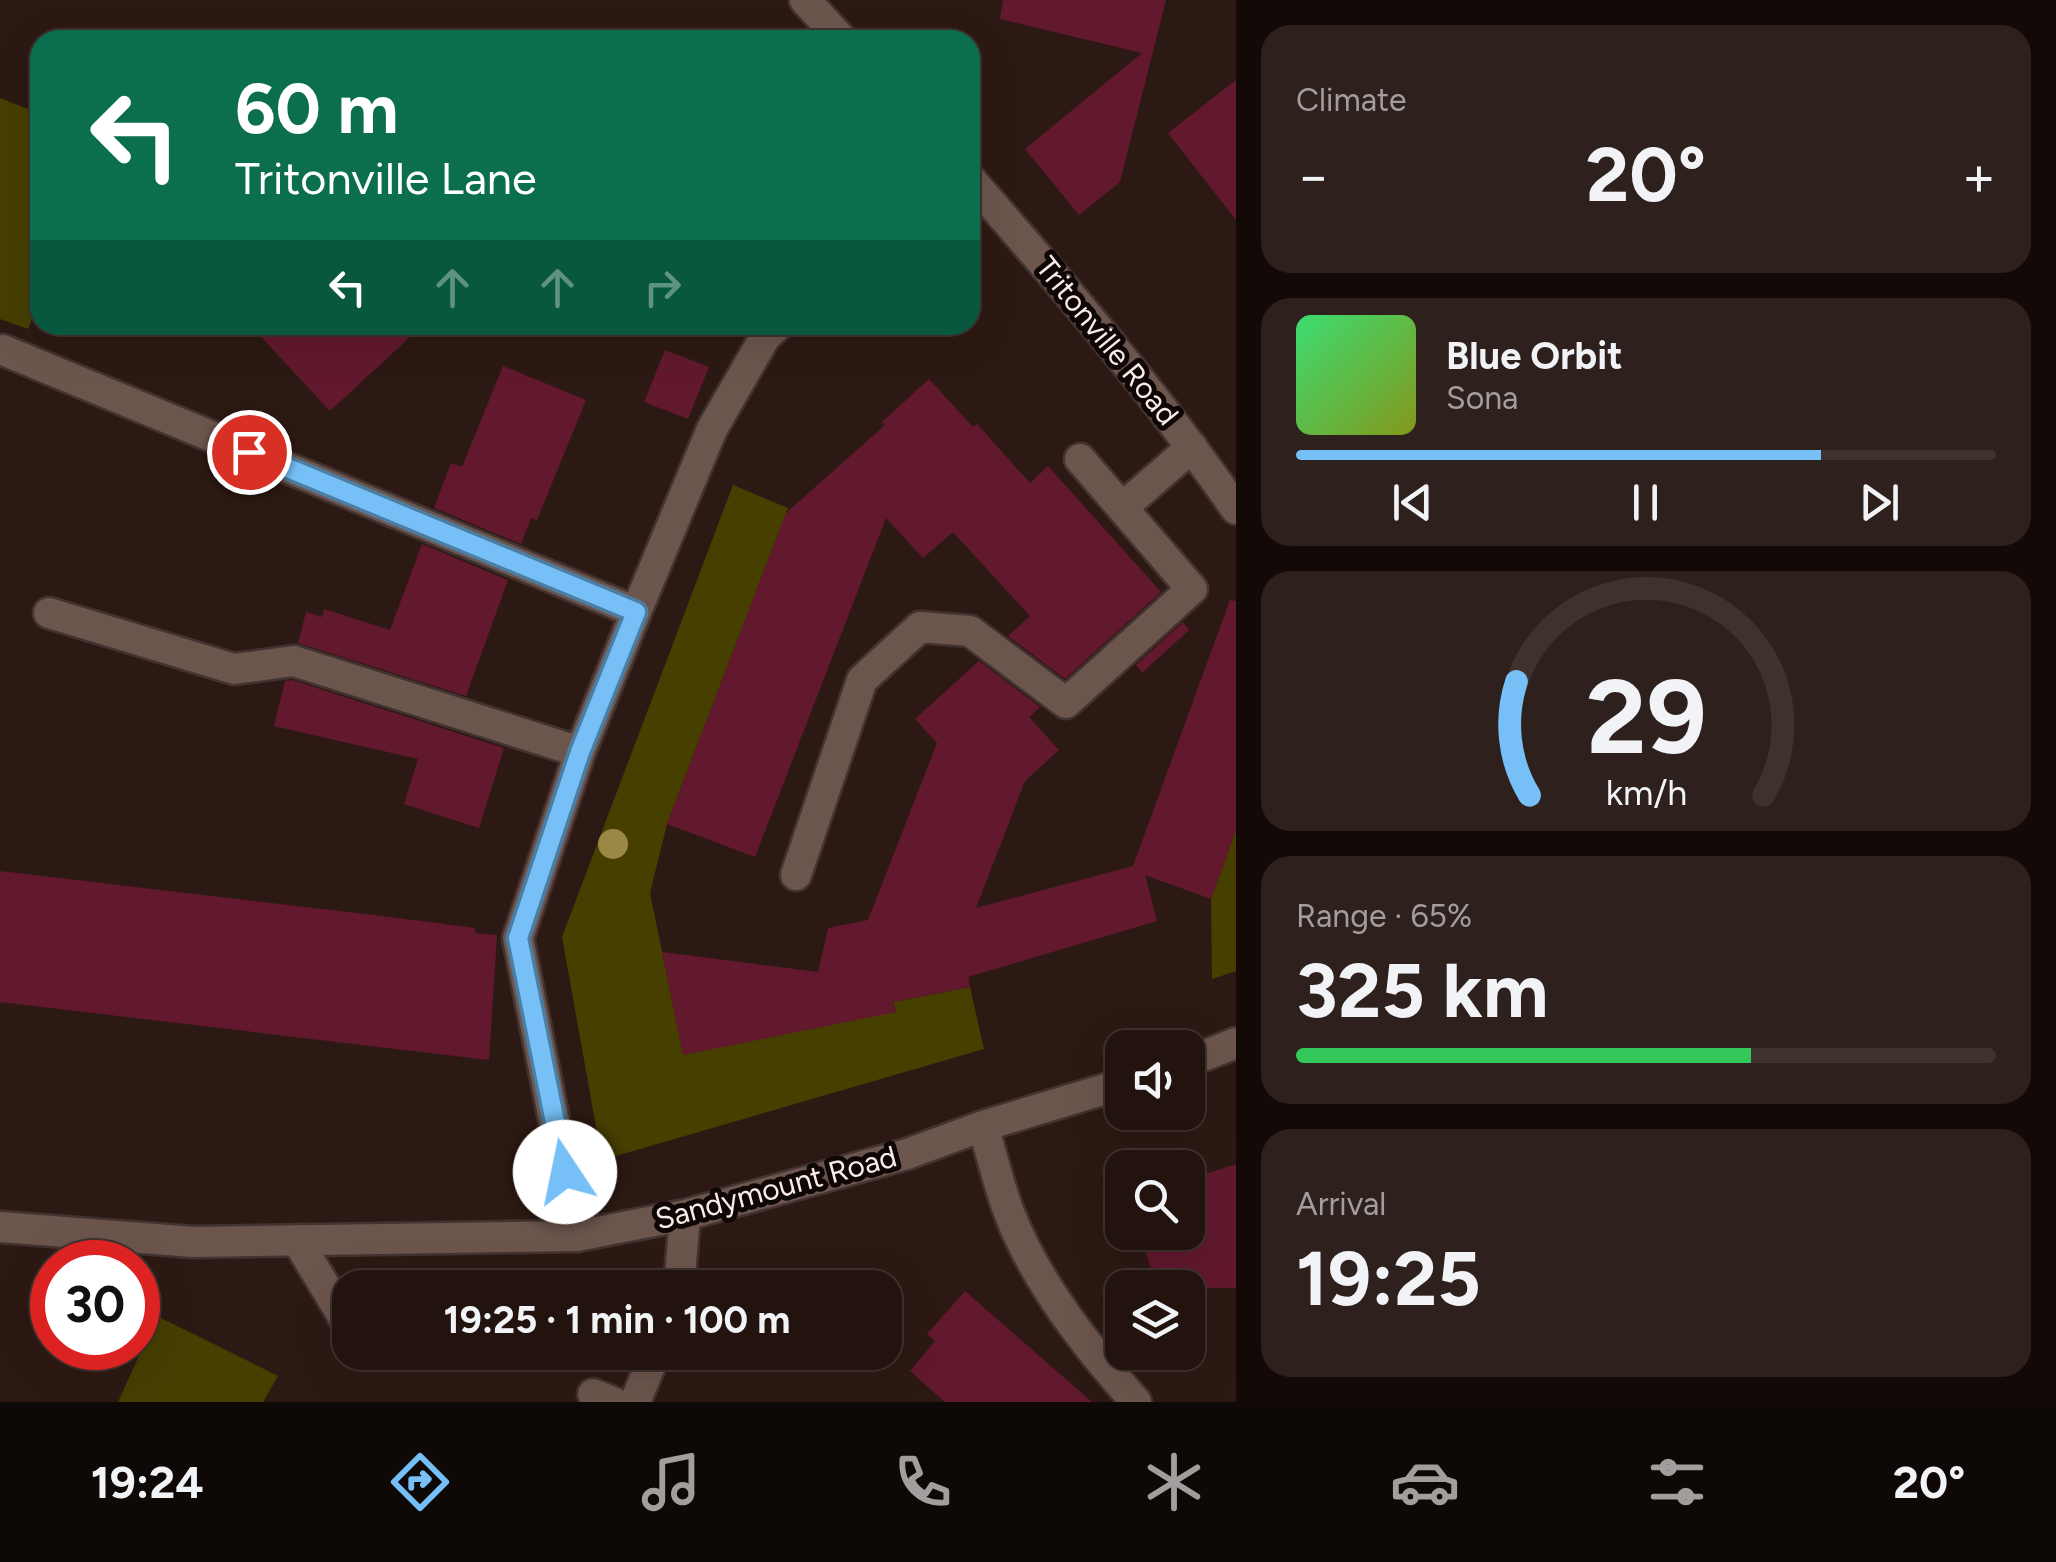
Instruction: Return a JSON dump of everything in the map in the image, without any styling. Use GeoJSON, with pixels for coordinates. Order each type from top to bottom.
{"type":"FeatureCollection","features":[{"type":"Feature","properties":{"kind":"street"},"geometry":{"type":"LineString","coordinates":[[805,0],[833,30]]}},
{"type":"Feature","properties":{"kind":"street","name":"Tritonville Road"},"geometry":{"type":"LineString","coordinates":[[980,190],[1083,308],[1236,509]]}},
{"type":"Feature","properties":{"kind":"street"},"geometry":{"type":"LineString","coordinates":[[577,1236],[518,938],[580,752],[636,612],[712,429],[766,335]]}},
{"type":"Feature","properties":{"kind":"street"},"geometry":{"type":"LineString","coordinates":[[3,350],[636,612]]}},
{"type":"Feature","properties":{"kind":"street"},"geometry":{"type":"LineString","coordinates":[[1122,508],[1192,447]]}},
{"type":"Feature","properties":{"kind":"street"},"geometry":{"type":"LineString","coordinates":[[796,875],[862,680],[920,627],[970,631],[1066,703],[1192,590],[1080,459]]}},
{"type":"Feature","properties":{"kind":"street"},"geometry":{"type":"LineString","coordinates":[[48,613],[234,670],[294,661],[580,752]]}},
{"type":"Feature","properties":{"kind":"street"},"geometry":{"type":"LineString","coordinates":[[1205,1056],[1236,1044]]}},
{"type":"Feature","properties":{"kind":"street","name":"Sandymount Road"},"geometry":{"type":"LineString","coordinates":[[0,1227],[193,1242],[577,1236],[685,1215],[908,1154],[983,1126],[1105,1089]]}},
{"type":"Feature","properties":{"kind":"street"},"geometry":{"type":"LineString","coordinates":[[983,1126],[1010,1216],[1048,1288],[1098,1360],[1136,1402]]}},
{"type":"Feature","properties":{"kind":"street"},"geometry":{"type":"LineString","coordinates":[[680,1270],[685,1215]]}},
{"type":"Feature","properties":{"kind":"street"},"geometry":{"type":"LineString","coordinates":[[296,1240],[332,1299]]}},
{"type":"Feature","properties":{"kind":"street"},"geometry":{"type":"LineString","coordinates":[[635,1402],[648,1370]]}},
{"type":"Feature","properties":{"kind":"shaded area"},"geometry":{"type":"Polygon","coordinates":[[[0,98],[30,110],[30,324],[28,329],[0,319],[0,98]]]}},
{"type":"Feature","properties":{"kind":"shaded area"},"geometry":{"type":"Polygon","coordinates":[[[733,485],[788,508],[667,824],[650,893],[683,1054],[896,1011],[893,1002],[970,987],[984,1049],[602,1160],[562,937],[733,485]]]}},
{"type":"Feature","properties":{"kind":"shaded area"},"geometry":{"type":"Polygon","coordinates":[[[1236,830],[1236,971],[1212,979],[1211,899],[1236,830]]]}},
{"type":"Feature","properties":{"kind":"shaded area"},"geometry":{"type":"Polygon","coordinates":[[[160,1317],[278,1376],[263,1402],[118,1402],[133,1370],[160,1370],[160,1317]]]}},
{"type":"Feature","properties":{"kind":"building"},"geometry":{"type":"Polygon","coordinates":[[[1003,0],[1166,0],[1120,182],[1079,215],[1025,149],[1142,53],[1000,19],[1003,0]]]}},
{"type":"Feature","properties":{"kind":"building"},"geometry":{"type":"Polygon","coordinates":[[[1236,80],[1236,220],[1168,133],[1236,80]]]}},
{"type":"Feature","properties":{"kind":"building"},"geometry":{"type":"Polygon","coordinates":[[[259,335],[412,335],[330,411],[259,335]]]}},
{"type":"Feature","properties":{"kind":"building"},"geometry":{"type":"Polygon","coordinates":[[[665,350],[709,367],[688,419],[644,402],[665,350]]]}},
{"type":"Feature","properties":{"kind":"building"},"geometry":{"type":"Polygon","coordinates":[[[503,366],[586,400],[537,520],[531,518],[521,544],[434,508],[451,463],[462,467],[503,366]]]}},
{"type":"Feature","properties":{"kind":"building"},"geometry":{"type":"Polygon","coordinates":[[[929,379],[973,427],[977,424],[1030,483],[1048,466],[1161,592],[1065,679],[1008,636],[1030,616],[953,532],[923,558],[886,518],[755,857],[667,824],[786,513],[885,425],[882,422],[929,379]]]}},
{"type":"Feature","properties":{"kind":"building"},"geometry":{"type":"Polygon","coordinates":[[[422,544],[508,580],[466,696],[298,643],[306,612],[322,617],[324,609],[390,630],[422,544]]]}},
{"type":"Feature","properties":{"kind":"building"},"geometry":{"type":"Polygon","coordinates":[[[1230,600],[1236,601],[1236,830],[1211,899],[1145,875],[1157,921],[968,977],[970,987],[893,1002],[896,1012],[683,1055],[662,952],[818,972],[828,928],[868,920],[937,743],[915,719],[979,661],[1040,707],[1029,717],[1059,750],[1025,781],[976,908],[1133,866],[1230,600]]]}},
{"type":"Feature","properties":{"kind":"building"},"geometry":{"type":"Polygon","coordinates":[[[1183,622],[1189,630],[1142,673],[1136,665],[1183,622]]]}},
{"type":"Feature","properties":{"kind":"building"},"geometry":{"type":"Polygon","coordinates":[[[292,680],[504,748],[479,828],[404,804],[418,759],[274,726],[285,681],[292,680]]]}},
{"type":"Feature","properties":{"kind":"building"},"geometry":{"type":"Polygon","coordinates":[[[0,871],[390,917],[475,928],[475,933],[497,935],[489,1060],[0,1002],[0,871]]]}},
{"type":"Feature","properties":{"kind":"building"},"geometry":{"type":"Polygon","coordinates":[[[1236,1164],[1236,1288],[1205,1288],[1205,1270],[1152,1270],[1145,1250],[1205,1250],[1205,1174],[1236,1164]]]}},
{"type":"Feature","properties":{"kind":"building"},"geometry":{"type":"Polygon","coordinates":[[[965,1291],[1092,1402],[945,1402],[910,1371],[935,1341],[927,1334],[965,1291]]]}},
{"type":"Feature","properties":{"kind":"route"},"geometry":{"type":"LineString","coordinates":[[249,452],[636,612],[580,752],[518,938],[565,1172]]}}]}
